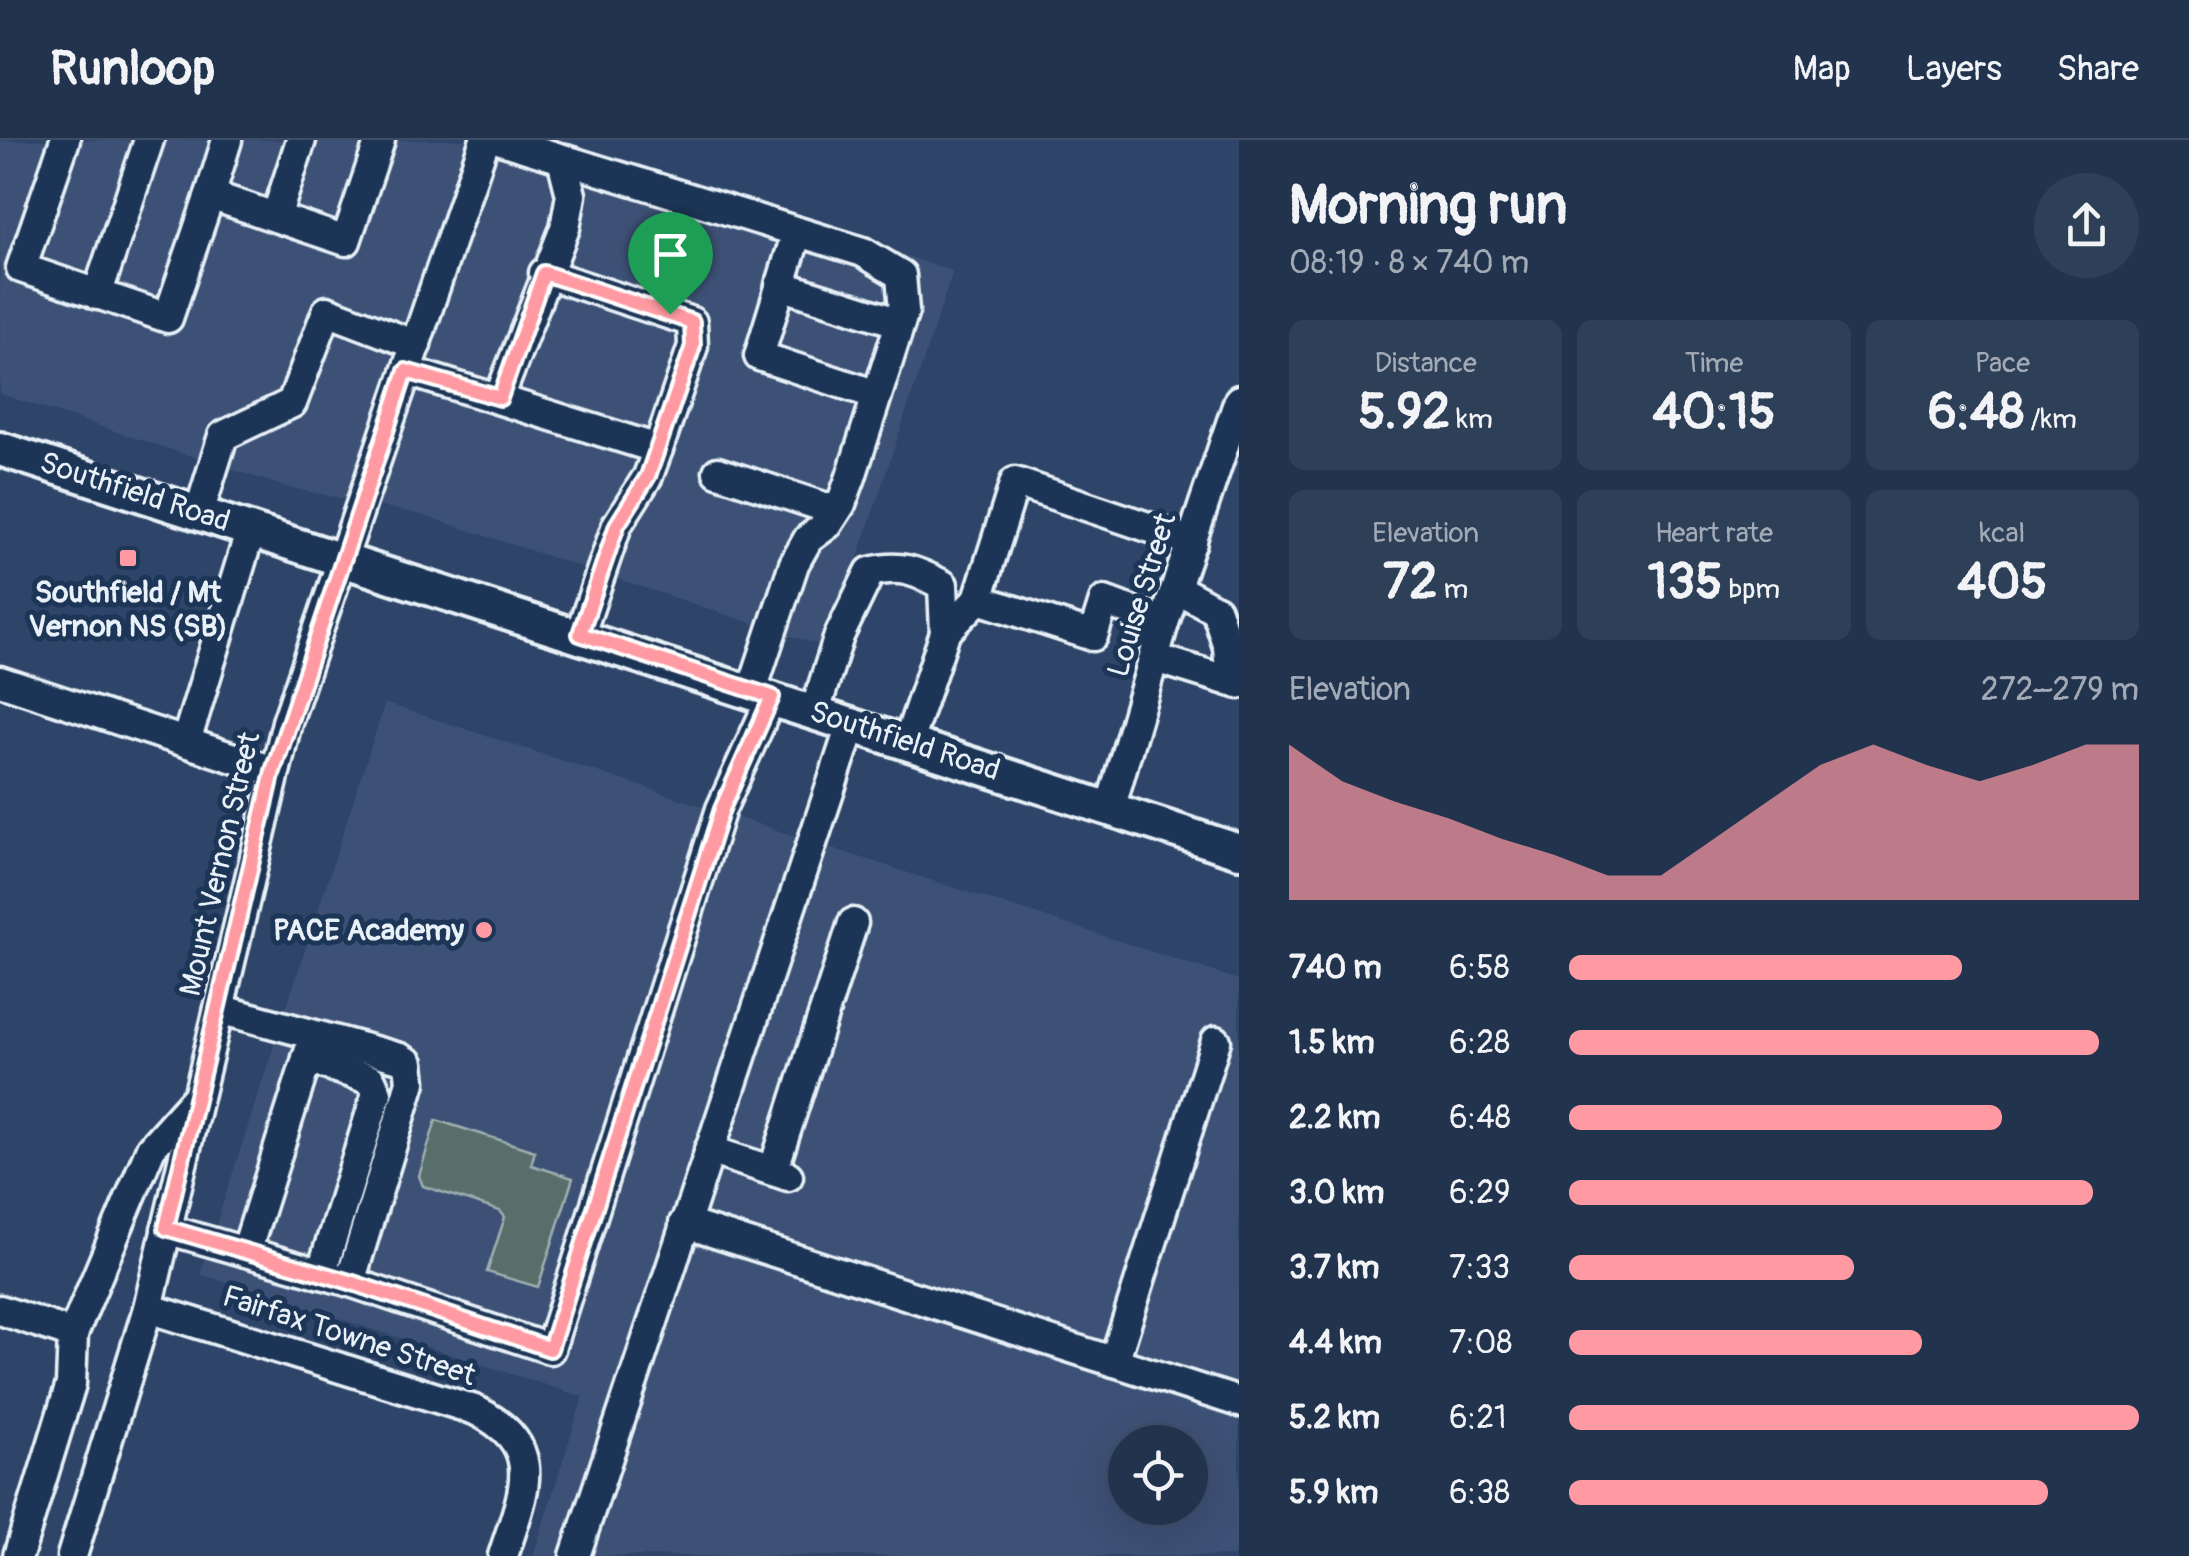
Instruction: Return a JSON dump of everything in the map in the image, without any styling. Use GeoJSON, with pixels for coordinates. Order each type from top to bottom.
{"type":"FeatureCollection","features":[{"type":"Feature","properties":{"kind":"main road","name":"Southfield Road"},"geometry":{"type":"LineString","coordinates":[[0,449],[1239,850]]}},
{"type":"Feature","properties":{"kind":"street"},"geometry":{"type":"LineString","coordinates":[[65,140],[21,268],[168,318],[227,140]]}},
{"type":"Feature","properties":{"kind":"street"},"geometry":{"type":"LineString","coordinates":[[97,294],[149,140]]}},
{"type":"Feature","properties":{"kind":"street"},"geometry":{"type":"LineString","coordinates":[[276,217],[301,140]]}},
{"type":"Feature","properties":{"kind":"street"},"geometry":{"type":"LineString","coordinates":[[210,195],[346,241],[380,140]]}},
{"type":"Feature","properties":{"kind":"street"},"geometry":{"type":"LineString","coordinates":[[166,1228],[350,1282],[550,1349],[762,693],[794,564],[808,540],[836,511],[904,311],[901,275],[862,252],[562,159],[482,142]]}},
{"type":"Feature","properties":{"kind":"street","name":"Mount Vernon Street"},"geometry":{"type":"LineString","coordinates":[[72,1556],[148,1308],[273,771],[482,142]]}},
{"type":"Feature","properties":{"kind":"street"},"geometry":{"type":"LineString","coordinates":[[500,398],[544,273],[565,228],[570,195],[562,159]]}},
{"type":"Feature","properties":{"kind":"street"},"geometry":{"type":"LineString","coordinates":[[797,232],[758,356],[877,395]]}},
{"type":"Feature","properties":{"kind":"street"},"geometry":{"type":"LineString","coordinates":[[544,273],[692,322],[693,346],[658,449],[648,476],[617,525],[580,634]]}},
{"type":"Feature","properties":{"kind":"street"},"geometry":{"type":"LineString","coordinates":[[780,285],[900,323]]}},
{"type":"Feature","properties":{"kind":"street"},"geometry":{"type":"LineString","coordinates":[[199,513],[224,436],[292,403],[327,311],[411,358],[500,398],[658,449]]}},
{"type":"Feature","properties":{"kind":"street","name":"Louise Street"},"geometry":{"type":"LineString","coordinates":[[1110,809],[1164,623],[1239,400]]}},
{"type":"Feature","properties":{"kind":"street"},"geometry":{"type":"LineString","coordinates":[[718,472],[836,511]]}},
{"type":"Feature","properties":{"kind":"street"},"geometry":{"type":"LineString","coordinates":[[946,633],[978,599],[1015,482],[1192,542]]}},
{"type":"Feature","properties":{"kind":"street"},"geometry":{"type":"LineString","coordinates":[[186,742],[251,529]]}},
{"type":"Feature","properties":{"kind":"street"},"geometry":{"type":"LineString","coordinates":[[815,711],[839,636],[870,572],[891,566],[912,569],[943,585],[946,633],[908,742]]}},
{"type":"Feature","properties":{"kind":"street"},"geometry":{"type":"LineString","coordinates":[[1156,658],[1235,682],[1216,610],[1176,588]]}},
{"type":"Feature","properties":{"kind":"street"},"geometry":{"type":"LineString","coordinates":[[978,599],[1093,636],[1104,601],[1164,623]]}},
{"type":"Feature","properties":{"kind":"street"},"geometry":{"type":"LineString","coordinates":[[0,681],[273,771]]}},
{"type":"Feature","properties":{"kind":"street"},"geometry":{"type":"LineString","coordinates":[[575,1556],[852,723]]}},
{"type":"Feature","properties":{"kind":"street"},"geometry":{"type":"LineString","coordinates":[[709,1150],[781,1174],[853,923]]}},
{"type":"Feature","properties":{"kind":"street"},"geometry":{"type":"LineString","coordinates":[[219,1009],[311,1046],[371,1080],[377,1093],[320,1274]]}},
{"type":"Feature","properties":{"kind":"street"},"geometry":{"type":"LineString","coordinates":[[1114,1362],[1216,1041]]}},
{"type":"Feature","properties":{"kind":"street"},"geometry":{"type":"LineString","coordinates":[[311,1046],[400,1058],[408,1063],[413,1074],[350,1282]]}},
{"type":"Feature","properties":{"kind":"street"},"geometry":{"type":"LineString","coordinates":[[246,1252],[311,1046]]}},
{"type":"Feature","properties":{"kind":"street"},"geometry":{"type":"LineString","coordinates":[[18,1556],[71,1384],[74,1334],[151,1148],[199,1094]]}},
{"type":"Feature","properties":{"kind":"street"},"geometry":{"type":"LineString","coordinates":[[684,1223],[1239,1402]]}},
{"type":"Feature","properties":{"kind":"street","name":"Fairfax Towne Street"},"geometry":{"type":"LineString","coordinates":[[148,1308],[475,1410],[508,1428],[520,1446],[526,1467],[524,1490],[502,1556]]}},
{"type":"Feature","properties":{"kind":"street"},"geometry":{"type":"LineString","coordinates":[[0,1310],[74,1334]]}},
{"type":"Feature","properties":{"kind":"shaded area"},"geometry":{"type":"Polygon","coordinates":[[[0,140],[536,140],[953,271],[828,648],[422,515],[286,487],[0,394],[0,140]]]}},
{"type":"Feature","properties":{"kind":"shaded area"},"geometry":{"type":"Polygon","coordinates":[[[385,703],[1239,980],[1239,1556],[533,1556],[583,1397],[200,1274],[385,703]]]}},
{"type":"Feature","properties":{"kind":"green space"},"geometry":{"type":"Polygon","coordinates":[[[436,1120],[535,1151],[531,1165],[573,1178],[538,1287],[487,1272],[505,1217],[500,1211],[423,1186],[419,1176],[436,1120]]]}},
{"type":"Feature","properties":{"kind":"place","name":"Southfield / Mt Vernon NS (SB)"},"geometry":{"type":"Point","coordinates":[128,558]}},
{"type":"Feature","properties":{"kind":"place","name":"PACE Academy"},"geometry":{"type":"Point","coordinates":[484,930]}},
{"type":"Feature","properties":{"kind":"route"},"geometry":{"type":"LineString","coordinates":[[544,273],[670,314],[692,322],[693,346],[648,476],[617,525],[580,634],[772,697],[734,773],[550,1349],[350,1282],[166,1228],[273,771],[406,371],[500,398],[544,273]]}}]}
